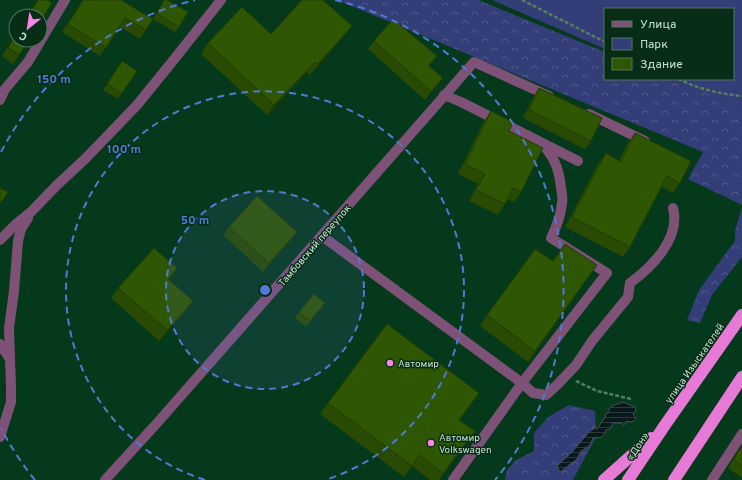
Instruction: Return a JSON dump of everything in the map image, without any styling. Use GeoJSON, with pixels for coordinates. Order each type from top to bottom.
{"type":"FeatureCollection","features":[{"type":"Feature","properties":{"kind":"highway","name":"улица Изыскателей"},"geometry":{"type":"LineString","coordinates":[[665,425],[742,315]]}},
{"type":"Feature","properties":{"kind":"highway"},"geometry":{"type":"LineString","coordinates":[[675,478],[742,377]]}},
{"type":"Feature","properties":{"kind":"highway"},"geometry":{"type":"LineString","coordinates":[[604,480],[665,425]]}},
{"type":"Feature","properties":{"kind":"highway","name":"«Дон»"},"geometry":{"type":"LineString","coordinates":[[628,480],[665,425]]}},
{"type":"Feature","properties":{"kind":"street"},"geometry":{"type":"LineString","coordinates":[[0,100],[5,89],[28,62],[65,0]]}},
{"type":"Feature","properties":{"kind":"street"},"geometry":{"type":"LineString","coordinates":[[0,240],[85,159],[132,110],[176,58],[221,0]]}},
{"type":"Feature","properties":{"kind":"street","name":"Тамбовский переулок"},"geometry":{"type":"LineString","coordinates":[[105,480],[158,422],[474,62],[555,99]]}},
{"type":"Feature","properties":{"kind":"street"},"geometry":{"type":"LineString","coordinates":[[444,95],[461,102],[578,161]]}},
{"type":"Feature","properties":{"kind":"street"},"geometry":{"type":"LineString","coordinates":[[583,111],[652,145]]}},
{"type":"Feature","properties":{"kind":"street"},"geometry":{"type":"LineString","coordinates":[[453,480],[522,383],[607,273],[551,238],[556,228],[562,203],[560,179],[558,167],[552,156],[540,142]]}},
{"type":"Feature","properties":{"kind":"street"},"geometry":{"type":"LineString","coordinates":[[322,236],[522,383],[533,393],[546,394],[576,365],[592,341],[628,297],[630,283],[642,274],[665,248],[673,231],[675,215],[673,208]]}},
{"type":"Feature","properties":{"kind":"street"},"geometry":{"type":"LineString","coordinates":[[0,437],[11,402],[12,386],[9,328],[18,242],[21,229],[31,212]]}},
{"type":"Feature","properties":{"kind":"street"},"geometry":{"type":"LineString","coordinates":[[0,344],[10,359]]}},
{"type":"Feature","properties":{"kind":"street"},"geometry":{"type":"LineString","coordinates":[[712,480],[742,434]]}},
{"type":"Feature","properties":{"kind":"path"},"geometry":{"type":"LineString","coordinates":[[522,0],[604,41]]}},
{"type":"Feature","properties":{"kind":"path"},"geometry":{"type":"LineString","coordinates":[[680,80],[703,89],[724,94],[742,96]]}},
{"type":"Feature","properties":{"kind":"path"},"geometry":{"type":"LineString","coordinates":[[561,381],[576,381],[597,390],[631,399]]}},
{"type":"Feature","properties":{"kind":"green space"},"geometry":{"type":"Polygon","coordinates":[[[337,0],[478,0],[604,52],[604,80],[674,80],[742,107],[742,205],[688,179],[703,152],[337,0]]]}},
{"type":"Feature","properties":{"kind":"green space"},"geometry":{"type":"Polygon","coordinates":[[[492,0],[742,0],[742,109],[675,80],[734,80],[734,8],[604,8],[604,49],[492,0]]]}},
{"type":"Feature","properties":{"kind":"green space"},"geometry":{"type":"Polygon","coordinates":[[[742,207],[742,257],[712,295],[700,323],[687,320],[699,290],[735,241],[735,231],[742,207]]]}},
{"type":"Feature","properties":{"kind":"green space"},"geometry":{"type":"Polygon","coordinates":[[[569,405],[595,411],[596,437],[574,478],[572,480],[505,480],[507,470],[516,460],[534,451],[534,433],[548,417],[569,405]]]}},
{"type":"Feature","properties":{"kind":"shaded area"},"geometry":{"type":"Polygon","coordinates":[[[623,402],[635,407],[636,410],[633,414],[636,419],[634,421],[627,421],[624,425],[621,423],[613,423],[610,429],[606,430],[603,436],[593,438],[590,445],[580,452],[577,459],[560,472],[557,466],[572,452],[589,432],[595,428],[597,429],[611,407],[623,402]]]}},
{"type":"Feature","properties":{"kind":"building"},"geometry":{"type":"Polygon","coordinates":[[[38,0],[47,0],[52,3],[48,9],[48,8],[33,8],[38,0]]]}},
{"type":"Feature","properties":{"kind":"building"},"geometry":{"type":"Polygon","coordinates":[[[83,0],[121,0],[153,19],[146,30],[125,18],[106,48],[68,24],[83,0]]]}},
{"type":"Feature","properties":{"kind":"building"},"geometry":{"type":"Polygon","coordinates":[[[164,0],[167,0],[188,12],[179,27],[157,14],[164,0]]]}},
{"type":"Feature","properties":{"kind":"building"},"geometry":{"type":"Polygon","coordinates":[[[302,0],[323,0],[352,26],[318,64],[315,62],[274,105],[208,43],[242,7],[271,34],[302,0]]]}},
{"type":"Feature","properties":{"kind":"building"},"geometry":{"type":"Polygon","coordinates":[[[393,19],[437,56],[428,65],[443,78],[431,91],[374,41],[393,19]]]}},
{"type":"Feature","properties":{"kind":"building"},"geometry":{"type":"Polygon","coordinates":[[[8,48],[24,48],[19,55],[8,48]]]}},
{"type":"Feature","properties":{"kind":"building"},"geometry":{"type":"Polygon","coordinates":[[[122,61],[137,71],[122,93],[107,84],[122,61]]]}},
{"type":"Feature","properties":{"kind":"building"},"geometry":{"type":"Polygon","coordinates":[[[539,88],[602,118],[591,141],[529,110],[539,88]]]}},
{"type":"Feature","properties":{"kind":"building"},"geometry":{"type":"Polygon","coordinates":[[[491,111],[513,122],[509,131],[543,148],[521,192],[513,188],[505,204],[476,190],[485,174],[465,164],[491,111]]]}},
{"type":"Feature","properties":{"kind":"building"},"geometry":{"type":"Polygon","coordinates":[[[635,133],[691,161],[680,183],[667,176],[630,247],[572,217],[606,153],[621,162],[635,133]]]}},
{"type":"Feature","properties":{"kind":"building"},"geometry":{"type":"Polygon","coordinates":[[[0,188],[8,192],[0,204],[0,188]]]}},
{"type":"Feature","properties":{"kind":"building"},"geometry":{"type":"Polygon","coordinates":[[[257,196],[297,232],[269,263],[229,227],[257,196]]]}},
{"type":"Feature","properties":{"kind":"building"},"geometry":{"type":"Polygon","coordinates":[[[565,244],[597,265],[535,351],[487,315],[535,249],[553,261],[565,244]]]}},
{"type":"Feature","properties":{"kind":"building"},"geometry":{"type":"Polygon","coordinates":[[[154,248],[177,268],[168,279],[193,301],[167,330],[118,288],[154,248]]]}},
{"type":"Feature","properties":{"kind":"building"},"geometry":{"type":"Polygon","coordinates":[[[314,294],[325,303],[310,321],[299,312],[314,294]]]}},
{"type":"Feature","properties":{"kind":"building"},"geometry":{"type":"Polygon","coordinates":[[[387,324],[479,393],[459,420],[475,431],[443,473],[419,455],[412,466],[328,403],[387,324]]]}},
{"type":"Feature","properties":{"kind":"building"},"geometry":{"type":"Polygon","coordinates":[[[742,446],[742,466],[734,459],[742,446]]]}},
{"type":"Feature","properties":{"kind":"place","name":"Автомир"},"geometry":{"type":"Point","coordinates":[390,363]}},
{"type":"Feature","properties":{"kind":"place","name":"Автомир Volkswagen"},"geometry":{"type":"Point","coordinates":[431,443]}}]}
